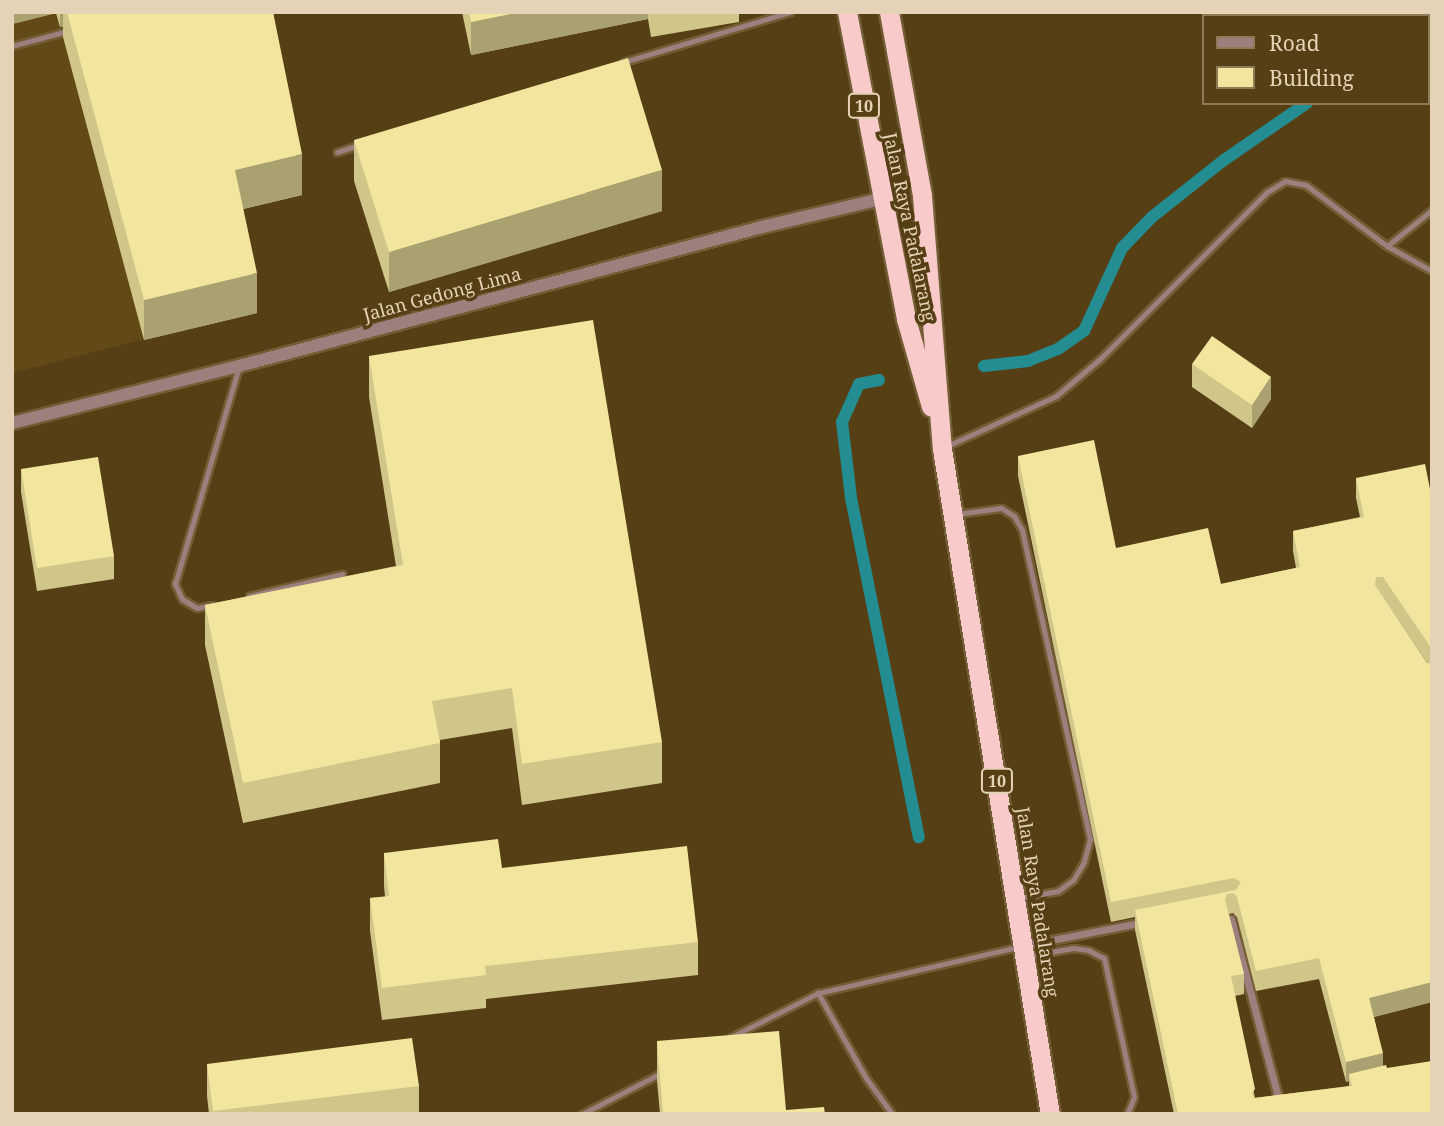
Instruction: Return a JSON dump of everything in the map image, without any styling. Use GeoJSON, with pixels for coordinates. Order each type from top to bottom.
{"type":"FeatureCollection","features":[{"type":"Feature","properties":{"kind":"highway","name":"Jalan Raya Padalarang"},"geometry":{"type":"LineString","coordinates":[[846,12],[906,319],[942,449]]}},
{"type":"Feature","properties":{"kind":"highway","name":"Jalan Raya Padalarang"},"geometry":{"type":"LineString","coordinates":[[889,12],[922,195],[942,449],[1050,1114]]}},
{"type":"Feature","properties":{"kind":"street","name":"Jalan Gedong Lima"},"geometry":{"type":"LineString","coordinates":[[12,423],[239,366],[766,226],[881,199]]}},
{"type":"Feature","properties":{"kind":"street"},"geometry":{"type":"LineString","coordinates":[[1025,951],[1156,919]]}},
{"type":"Feature","properties":{"kind":"street"},"geometry":{"type":"LineString","coordinates":[[1231,919],[1280,1104]]}},
{"type":"Feature","properties":{"kind":"street"},"geometry":{"type":"LineString","coordinates":[[1270,1109],[1292,1101]]}},
{"type":"Feature","properties":{"kind":"lane"},"geometry":{"type":"LineString","coordinates":[[621,63],[790,12]]}},
{"type":"Feature","properties":{"kind":"lane"},"geometry":{"type":"LineString","coordinates":[[12,47],[73,29]]}},
{"type":"Feature","properties":{"kind":"lane"},"geometry":{"type":"LineString","coordinates":[[337,152],[375,140]]}},
{"type":"Feature","properties":{"kind":"lane"},"geometry":{"type":"LineString","coordinates":[[942,449],[1056,396],[1100,359],[1267,192],[1285,181],[1306,185],[1387,246],[1432,271]]}},
{"type":"Feature","properties":{"kind":"lane"},"geometry":{"type":"LineString","coordinates":[[1387,246],[1432,210]]}},
{"type":"Feature","properties":{"kind":"lane"},"geometry":{"type":"LineString","coordinates":[[224,602],[197,608],[182,599],[175,584],[239,366]]}},
{"type":"Feature","properties":{"kind":"lane"},"geometry":{"type":"LineString","coordinates":[[953,514],[1002,508],[1014,516],[1021,530],[1090,839],[1084,862],[1073,880],[1058,891],[1016,899]]}},
{"type":"Feature","properties":{"kind":"lane"},"geometry":{"type":"LineString","coordinates":[[237,599],[342,574]]}},
{"type":"Feature","properties":{"kind":"lane"},"geometry":{"type":"LineString","coordinates":[[724,1041],[818,993],[1025,951],[1073,948],[1088,950],[1104,958],[1134,1097],[1127,1114]]}},
{"type":"Feature","properties":{"kind":"lane"},"geometry":{"type":"LineString","coordinates":[[818,993],[866,1078],[892,1114]]}},
{"type":"Feature","properties":{"kind":"lane"},"geometry":{"type":"LineString","coordinates":[[582,1114],[676,1065]]}},
{"type":"Feature","properties":{"kind":"shaded area"},"geometry":{"type":"Polygon","coordinates":[[[12,12],[131,12],[145,339],[12,373],[12,12]]]}},
{"type":"Feature","properties":{"kind":"building"},"geometry":{"type":"Polygon","coordinates":[[[67,12],[273,12],[302,154],[235,170],[257,273],[144,300],[67,12]]]}},
{"type":"Feature","properties":{"kind":"building"},"geometry":{"type":"Polygon","coordinates":[[[469,12],[520,12],[471,22],[469,12]]]}},
{"type":"Feature","properties":{"kind":"building"},"geometry":{"type":"Polygon","coordinates":[[[628,58],[662,170],[389,252],[354,140],[628,58]]]}},
{"type":"Feature","properties":{"kind":"building"},"geometry":{"type":"Polygon","coordinates":[[[593,320],[662,742],[522,764],[512,688],[432,701],[440,743],[243,783],[205,605],[403,565],[369,356],[593,320]]]}},
{"type":"Feature","properties":{"kind":"building"},"geometry":{"type":"Polygon","coordinates":[[[1212,336],[1271,377],[1252,405],[1192,364],[1212,336]]]}},
{"type":"Feature","properties":{"kind":"building"},"geometry":{"type":"Polygon","coordinates":[[[1094,440],[1116,548],[1208,528],[1221,584],[1300,567],[1293,531],[1364,517],[1356,478],[1425,464],[1432,499],[1432,649],[1383,577],[1376,577],[1375,585],[1427,663],[1432,664],[1432,982],[1369,998],[1383,1053],[1346,1062],[1319,958],[1256,971],[1237,897],[1233,893],[1227,894],[1225,900],[1244,974],[1231,976],[1255,1089],[1252,1093],[1254,1098],[1352,1086],[1349,1074],[1386,1065],[1387,1068],[1432,1061],[1432,1114],[1178,1114],[1135,910],[1236,890],[1241,882],[1234,878],[1111,902],[1018,456],[1094,440]]]}},
{"type":"Feature","properties":{"kind":"building"},"geometry":{"type":"Polygon","coordinates":[[[98,457],[114,556],[37,568],[21,469],[98,457]]]}},
{"type":"Feature","properties":{"kind":"building"},"geometry":{"type":"Polygon","coordinates":[[[498,839],[502,868],[687,846],[698,942],[485,966],[486,975],[382,988],[370,898],[389,896],[384,853],[498,839]]]}},
{"type":"Feature","properties":{"kind":"building"},"geometry":{"type":"Polygon","coordinates":[[[779,1031],[786,1110],[824,1107],[825,1114],[663,1114],[657,1041],[779,1031]]]}},
{"type":"Feature","properties":{"kind":"building"},"geometry":{"type":"Polygon","coordinates":[[[412,1038],[419,1086],[213,1111],[207,1064],[412,1038]]]}},
{"type":"Feature","properties":{"kind":"waterway"},"geometry":{"type":"LineString","coordinates":[[984,366],[1028,361],[1058,349],[1084,331],[1122,248],[1152,217],[1224,160],[1304,105]]}},
{"type":"Feature","properties":{"kind":"waterway"},"geometry":{"type":"LineString","coordinates":[[879,380],[859,384],[842,422],[851,498],[919,837]]}}]}
